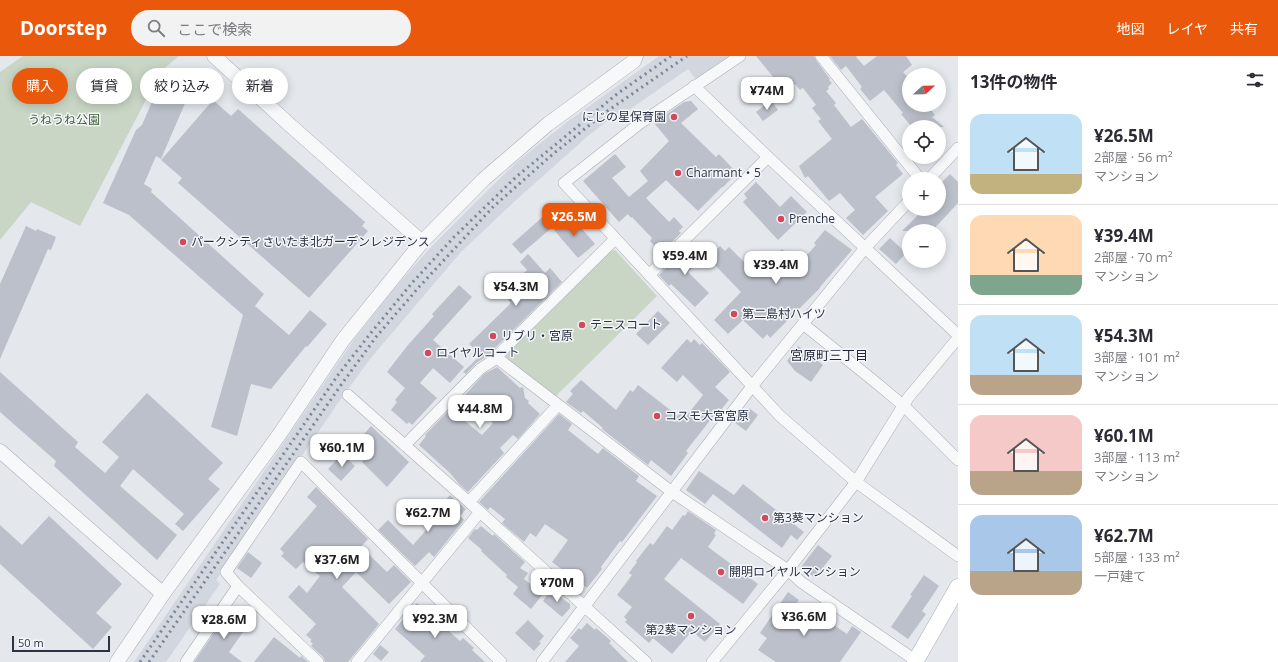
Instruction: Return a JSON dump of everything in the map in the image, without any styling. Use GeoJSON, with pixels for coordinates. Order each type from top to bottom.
{"type":"FeatureCollection","features":[{"type":"Feature","properties":{"kind":"main road"},"geometry":{"type":"LineString","coordinates":[[915,661],[958,587]]}},
{"type":"Feature","properties":{"kind":"street"},"geometry":{"type":"LineString","coordinates":[[214,56],[422,242]]}},
{"type":"Feature","properties":{"kind":"street"},"geometry":{"type":"LineString","coordinates":[[117,662],[163,594],[278,435],[343,340],[422,242],[484,179],[548,124],[634,61],[636,56]]}},
{"type":"Feature","properties":{"kind":"street"},"geometry":{"type":"LineString","coordinates":[[740,56],[639,124],[564,183],[753,385],[780,416],[856,482],[958,556]]}},
{"type":"Feature","properties":{"kind":"street"},"geometry":{"type":"LineString","coordinates":[[821,56],[914,172]]}},
{"type":"Feature","properties":{"kind":"street"},"geometry":{"type":"LineString","coordinates":[[694,86],[865,248],[956,330],[908,398],[856,482],[788,570],[712,662]]}},
{"type":"Feature","properties":{"kind":"street"},"geometry":{"type":"LineString","coordinates":[[936,172],[958,148]]}},
{"type":"Feature","properties":{"kind":"street"},"geometry":{"type":"LineString","coordinates":[[649,275],[768,157]]}},
{"type":"Feature","properties":{"kind":"street"},"geometry":{"type":"LineString","coordinates":[[542,662],[753,385],[865,248],[902,208]]}},
{"type":"Feature","properties":{"kind":"street"},"geometry":{"type":"LineString","coordinates":[[405,445],[480,369],[497,358],[500,353],[615,239]]}},
{"type":"Feature","properties":{"kind":"street"},"geometry":{"type":"LineString","coordinates":[[803,324],[904,406],[958,460]]}},
{"type":"Feature","properties":{"kind":"street"},"geometry":{"type":"LineString","coordinates":[[497,358],[672,492],[788,570],[801,582],[915,661]]}},
{"type":"Feature","properties":{"kind":"street"},"geometry":{"type":"LineString","coordinates":[[348,395],[646,662]]}},
{"type":"Feature","properties":{"kind":"street"},"geometry":{"type":"LineString","coordinates":[[469,502],[558,405]]}},
{"type":"Feature","properties":{"kind":"street"},"geometry":{"type":"LineString","coordinates":[[0,451],[163,594]]}},
{"type":"Feature","properties":{"kind":"street"},"geometry":{"type":"LineString","coordinates":[[318,662],[238,586],[226,572],[301,462],[501,662]]}},
{"type":"Feature","properties":{"kind":"street"},"geometry":{"type":"LineString","coordinates":[[357,662],[480,512]]}},
{"type":"Feature","properties":{"kind":"street"},"geometry":{"type":"LineString","coordinates":[[186,662],[238,586]]}},
{"type":"Feature","properties":{"kind":"shaded area"},"geometry":{"type":"Polygon","coordinates":[[[659,56],[734,56],[697,81],[688,69],[616,119],[614,116],[589,135],[515,201],[461,252],[370,359],[338,403],[216,580],[220,584],[166,662],[134,662],[353,341],[392,291],[431,247],[517,162],[567,122],[659,56]]]}},
{"type":"Feature","properties":{"kind":"green space","name":"うねうね公園"},"geometry":{"type":"Polygon","coordinates":[[[23,56],[179,56],[165,68],[140,68],[140,104],[144,104],[80,226],[31,202],[0,240],[0,72],[23,56]]]}},
{"type":"Feature","properties":{"kind":"green space","name":"テニスコート"},"geometry":{"type":"Polygon","coordinates":[[[615,250],[657,296],[556,396],[506,358],[506,354],[611,251],[615,250]]]}},
{"type":"Feature","properties":{"kind":"building"},"geometry":{"type":"Polygon","coordinates":[[[756,56],[814,56],[832,83],[826,91],[836,103],[834,105],[851,127],[862,119],[898,163],[896,165],[902,175],[875,197],[888,211],[863,235],[846,218],[855,210],[840,193],[829,201],[808,176],[805,178],[799,166],[832,139],[818,121],[821,119],[812,108],[816,105],[803,88],[800,90],[795,84],[778,98],[770,89],[778,83],[756,56]]]}},
{"type":"Feature","properties":{"kind":"building"},"geometry":{"type":"Polygon","coordinates":[[[830,56],[857,56],[856,57],[864,66],[877,56],[906,56],[912,65],[908,68],[902,68],[902,112],[884,90],[870,101],[860,89],[862,87],[846,66],[841,70],[830,56]]]}},
{"type":"Feature","properties":{"kind":"building"},"geometry":{"type":"Polygon","coordinates":[[[771,100],[778,110],[763,121],[756,112],[771,100]]]}},
{"type":"Feature","properties":{"kind":"building"},"geometry":{"type":"Polygon","coordinates":[[[691,101],[698,109],[681,123],[716,157],[719,154],[737,173],[698,211],[666,180],[646,198],[669,222],[674,217],[683,227],[679,231],[681,233],[661,253],[650,241],[652,238],[632,217],[631,218],[628,214],[619,222],[583,181],[615,154],[626,167],[612,178],[629,197],[648,181],[640,171],[669,141],[654,123],[684,102],[691,101]]]}},
{"type":"Feature","properties":{"kind":"building"},"geometry":{"type":"Polygon","coordinates":[[[151,104],[185,104],[161,159],[156,156],[144,184],[152,189],[151,192],[264,294],[255,306],[289,335],[310,310],[327,324],[307,347],[306,346],[271,389],[251,384],[237,436],[211,427],[243,315],[129,215],[103,203],[136,130],[142,125],[151,104]]]}},
{"type":"Feature","properties":{"kind":"building"},"geometry":{"type":"Polygon","coordinates":[[[210,104],[218,104],[231,116],[238,109],[365,222],[362,226],[368,231],[309,298],[178,183],[182,178],[161,160],[210,104]]]}},
{"type":"Feature","properties":{"kind":"building"},"geometry":{"type":"Polygon","coordinates":[[[902,112],[933,112],[935,115],[932,117],[936,120],[906,120],[901,114],[903,113],[902,112]]]}},
{"type":"Feature","properties":{"kind":"building"},"geometry":{"type":"Polygon","coordinates":[[[950,174],[958,182],[958,203],[946,216],[946,178],[950,174]]]}},
{"type":"Feature","properties":{"kind":"building"},"geometry":{"type":"Polygon","coordinates":[[[756,182],[780,207],[791,196],[807,212],[778,240],[743,202],[747,198],[744,194],[756,182]]]}},
{"type":"Feature","properties":{"kind":"building"},"geometry":{"type":"Polygon","coordinates":[[[546,214],[555,225],[521,254],[512,244],[546,214]]]}},
{"type":"Feature","properties":{"kind":"building"},"geometry":{"type":"Polygon","coordinates":[[[571,216],[595,244],[578,258],[554,230],[571,216]]]}},
{"type":"Feature","properties":{"kind":"building"},"geometry":{"type":"Polygon","coordinates":[[[917,216],[946,216],[938,224],[909,224],[917,216]]]}},
{"type":"Feature","properties":{"kind":"building"},"geometry":{"type":"Polygon","coordinates":[[[26,226],[36,231],[37,229],[56,237],[51,250],[48,249],[0,359],[0,284],[26,226]]]}},
{"type":"Feature","properties":{"kind":"building"},"geometry":{"type":"Polygon","coordinates":[[[825,230],[852,250],[820,288],[770,338],[767,334],[763,339],[743,320],[728,334],[714,320],[741,292],[708,258],[720,246],[725,251],[729,247],[754,272],[763,263],[766,265],[782,249],[798,265],[816,245],[814,243],[825,230]]]}},
{"type":"Feature","properties":{"kind":"building"},"geometry":{"type":"Polygon","coordinates":[[[890,238],[902,249],[902,257],[896,264],[879,249],[890,238]]]}},
{"type":"Feature","properties":{"kind":"building"},"geometry":{"type":"Polygon","coordinates":[[[691,243],[703,256],[688,272],[709,293],[695,307],[671,284],[669,286],[659,275],[691,243]]]}},
{"type":"Feature","properties":{"kind":"building"},"geometry":{"type":"Polygon","coordinates":[[[528,254],[545,273],[550,268],[562,282],[495,348],[492,353],[476,363],[466,374],[463,372],[481,355],[469,344],[510,304],[510,302],[503,295],[509,290],[508,288],[527,270],[520,262],[528,254]]]}},
{"type":"Feature","properties":{"kind":"building"},"geometry":{"type":"Polygon","coordinates":[[[459,285],[472,297],[433,340],[464,367],[450,383],[433,368],[420,383],[437,398],[412,425],[409,422],[407,424],[391,410],[397,402],[395,400],[405,388],[387,372],[408,345],[434,316],[432,314],[459,285]]]}},
{"type":"Feature","properties":{"kind":"building"},"geometry":{"type":"Polygon","coordinates":[[[658,311],[670,323],[648,345],[636,334],[658,311]]]}},
{"type":"Feature","properties":{"kind":"building"},"geometry":{"type":"Polygon","coordinates":[[[687,339],[691,343],[694,339],[700,345],[702,343],[730,372],[715,387],[729,400],[721,410],[719,409],[686,451],[688,453],[671,476],[651,460],[648,465],[602,429],[603,428],[583,411],[581,413],[566,402],[573,394],[570,391],[581,380],[616,410],[630,390],[633,392],[638,385],[678,416],[680,413],[685,418],[703,395],[683,375],[677,382],[661,368],[687,339]]]}},
{"type":"Feature","properties":{"kind":"building"},"geometry":{"type":"Polygon","coordinates":[[[798,346],[823,365],[811,382],[795,371],[787,361],[798,346]]]}},
{"type":"Feature","properties":{"kind":"building"},"geometry":{"type":"Polygon","coordinates":[[[497,367],[520,388],[523,387],[525,398],[529,401],[528,403],[540,414],[518,439],[513,435],[500,448],[504,453],[468,492],[450,473],[419,445],[426,436],[425,435],[450,409],[482,435],[493,423],[464,396],[484,374],[497,367]]]}},
{"type":"Feature","properties":{"kind":"building"},"geometry":{"type":"Polygon","coordinates":[[[0,372],[78,442],[75,447],[105,473],[119,457],[102,442],[147,393],[223,463],[208,479],[220,489],[183,531],[175,524],[184,514],[133,469],[120,486],[177,535],[157,560],[54,466],[56,461],[0,412],[0,372]]]}},
{"type":"Feature","properties":{"kind":"building"},"geometry":{"type":"Polygon","coordinates":[[[749,408],[758,415],[746,431],[735,423],[744,411],[746,413],[749,408]]]}},
{"type":"Feature","properties":{"kind":"building"},"geometry":{"type":"Polygon","coordinates":[[[559,414],[572,424],[568,430],[598,454],[603,448],[639,476],[636,481],[657,496],[622,542],[620,541],[601,567],[602,569],[587,588],[552,562],[568,540],[545,524],[536,537],[530,533],[524,542],[502,523],[505,519],[490,507],[488,510],[479,502],[559,414]]]}},
{"type":"Feature","properties":{"kind":"building"},"geometry":{"type":"Polygon","coordinates":[[[371,426],[409,462],[387,487],[362,462],[371,453],[358,441],[371,426]]]}},
{"type":"Feature","properties":{"kind":"building"},"geometry":{"type":"Polygon","coordinates":[[[342,454],[355,466],[341,481],[328,469],[342,454]]]}},
{"type":"Feature","properties":{"kind":"building","name":"第3葵マンション"},"geometry":{"type":"Polygon","coordinates":[[[699,471],[734,495],[743,484],[804,532],[797,540],[791,535],[782,548],[713,494],[705,504],[686,490],[699,471]]]}},
{"type":"Feature","properties":{"kind":"building"},"geometry":{"type":"Polygon","coordinates":[[[316,487],[368,539],[361,547],[387,572],[394,565],[411,582],[389,604],[356,572],[342,587],[379,624],[348,662],[325,662],[323,657],[311,646],[313,644],[310,641],[312,640],[306,635],[316,624],[288,597],[299,585],[307,593],[320,576],[303,562],[296,569],[281,556],[284,553],[280,549],[317,506],[307,497],[316,487]]]}},
{"type":"Feature","properties":{"kind":"building"},"geometry":{"type":"Polygon","coordinates":[[[450,495],[466,509],[460,516],[464,520],[434,557],[429,552],[415,566],[378,530],[388,520],[413,545],[442,512],[438,509],[450,495]]]}},
{"type":"Feature","properties":{"kind":"building"},"geometry":{"type":"Polygon","coordinates":[[[688,511],[716,530],[714,534],[716,535],[708,547],[758,584],[743,604],[681,558],[664,579],[720,624],[705,642],[692,631],[672,654],[653,638],[649,643],[625,622],[627,620],[624,617],[632,607],[617,595],[632,575],[629,573],[637,562],[636,561],[650,543],[653,545],[667,526],[672,530],[683,515],[685,516],[688,511]]]}},
{"type":"Feature","properties":{"kind":"building"},"geometry":{"type":"Polygon","coordinates":[[[49,516],[122,584],[96,613],[112,627],[93,649],[0,564],[0,525],[22,545],[49,516]]]}},
{"type":"Feature","properties":{"kind":"building"},"geometry":{"type":"Polygon","coordinates":[[[481,526],[493,536],[494,534],[525,562],[520,568],[528,573],[524,579],[543,594],[531,609],[513,594],[518,587],[506,577],[507,575],[468,538],[475,529],[477,530],[481,526]]]}},
{"type":"Feature","properties":{"kind":"building"},"geometry":{"type":"Polygon","coordinates":[[[818,545],[832,556],[815,578],[801,567],[818,545]]]}},
{"type":"Feature","properties":{"kind":"building"},"geometry":{"type":"Polygon","coordinates":[[[248,552],[262,563],[251,578],[237,568],[248,552]]]}},
{"type":"Feature","properties":{"kind":"building"},"geometry":{"type":"Polygon","coordinates":[[[924,575],[939,586],[922,611],[926,614],[908,639],[891,627],[924,575]]]}},
{"type":"Feature","properties":{"kind":"building"},"geometry":{"type":"Polygon","coordinates":[[[551,590],[570,604],[570,608],[562,617],[543,601],[551,590]]]}},
{"type":"Feature","properties":{"kind":"building"},"geometry":{"type":"Polygon","coordinates":[[[788,592],[799,600],[794,607],[814,621],[819,615],[847,634],[852,626],[861,632],[840,662],[776,662],[758,650],[767,638],[760,633],[788,592]]]}},
{"type":"Feature","properties":{"kind":"building"},"geometry":{"type":"Polygon","coordinates":[[[417,603],[460,641],[463,638],[474,648],[472,650],[485,662],[420,662],[425,656],[395,629],[417,603]]]}},
{"type":"Feature","properties":{"kind":"building"},"geometry":{"type":"Polygon","coordinates":[[[229,611],[236,616],[238,614],[250,622],[229,652],[242,662],[194,662],[229,611]]]}},
{"type":"Feature","properties":{"kind":"building"},"geometry":{"type":"Polygon","coordinates":[[[528,620],[544,636],[539,642],[541,643],[534,651],[515,633],[528,620]]]}},
{"type":"Feature","properties":{"kind":"building"},"geometry":{"type":"Polygon","coordinates":[[[587,623],[595,630],[596,628],[611,641],[609,643],[628,662],[565,662],[579,646],[570,638],[579,628],[581,630],[587,623]]]}},
{"type":"Feature","properties":{"kind":"building"},"geometry":{"type":"Polygon","coordinates":[[[274,637],[300,658],[301,656],[308,662],[254,662],[274,637]]]}},
{"type":"Feature","properties":{"kind":"building"},"geometry":{"type":"Polygon","coordinates":[[[380,645],[389,652],[381,661],[373,654],[380,645]]]}},
{"type":"Feature","properties":{"kind":"railway"},"geometry":{"type":"LineString","coordinates":[[140,662],[338,375],[412,283],[454,237],[516,177],[617,94],[671,56]]}},
{"type":"Feature","properties":{"kind":"railway"},"geometry":{"type":"LineString","coordinates":[[149,662],[341,385],[376,337],[419,287],[493,207],[553,154],[606,112],[687,56]]}},
{"type":"Feature","properties":{"kind":"place","name":"にじの星保育園"},"geometry":{"type":"Point","coordinates":[674,117]}},
{"type":"Feature","properties":{"kind":"place","name":"Charmant・5"},"geometry":{"type":"Point","coordinates":[678,173]}},
{"type":"Feature","properties":{"kind":"place","name":"Prenche"},"geometry":{"type":"Point","coordinates":[781,219]}},
{"type":"Feature","properties":{"kind":"place","name":"パークシティさいたま北ガーデンレジデンス"},"geometry":{"type":"Point","coordinates":[183,242]}},
{"type":"Feature","properties":{"kind":"place","name":"第二島村ハイツ"},"geometry":{"type":"Point","coordinates":[734,314]}},
{"type":"Feature","properties":{"kind":"place","name":"テニスコート"},"geometry":{"type":"Point","coordinates":[582,325]}},
{"type":"Feature","properties":{"kind":"place","name":"リブリ・宮原"},"geometry":{"type":"Point","coordinates":[493,336]}},
{"type":"Feature","properties":{"kind":"place","name":"ロイヤルコート"},"geometry":{"type":"Point","coordinates":[428,353]}},
{"type":"Feature","properties":{"kind":"place","name":"コスモ大宮宮原"},"geometry":{"type":"Point","coordinates":[657,416]}},
{"type":"Feature","properties":{"kind":"place","name":"第3葵マンション"},"geometry":{"type":"Point","coordinates":[765,518]}},
{"type":"Feature","properties":{"kind":"place","name":"開明ロイヤルマンション"},"geometry":{"type":"Point","coordinates":[721,572]}},
{"type":"Feature","properties":{"kind":"place","name":"第2葵マンション"},"geometry":{"type":"Point","coordinates":[691,616]}},
{"type":"Feature","properties":{"kind":"district","name":"宮原町三丁目"},"geometry":{"type":"Point","coordinates":[829,355]}}]}
